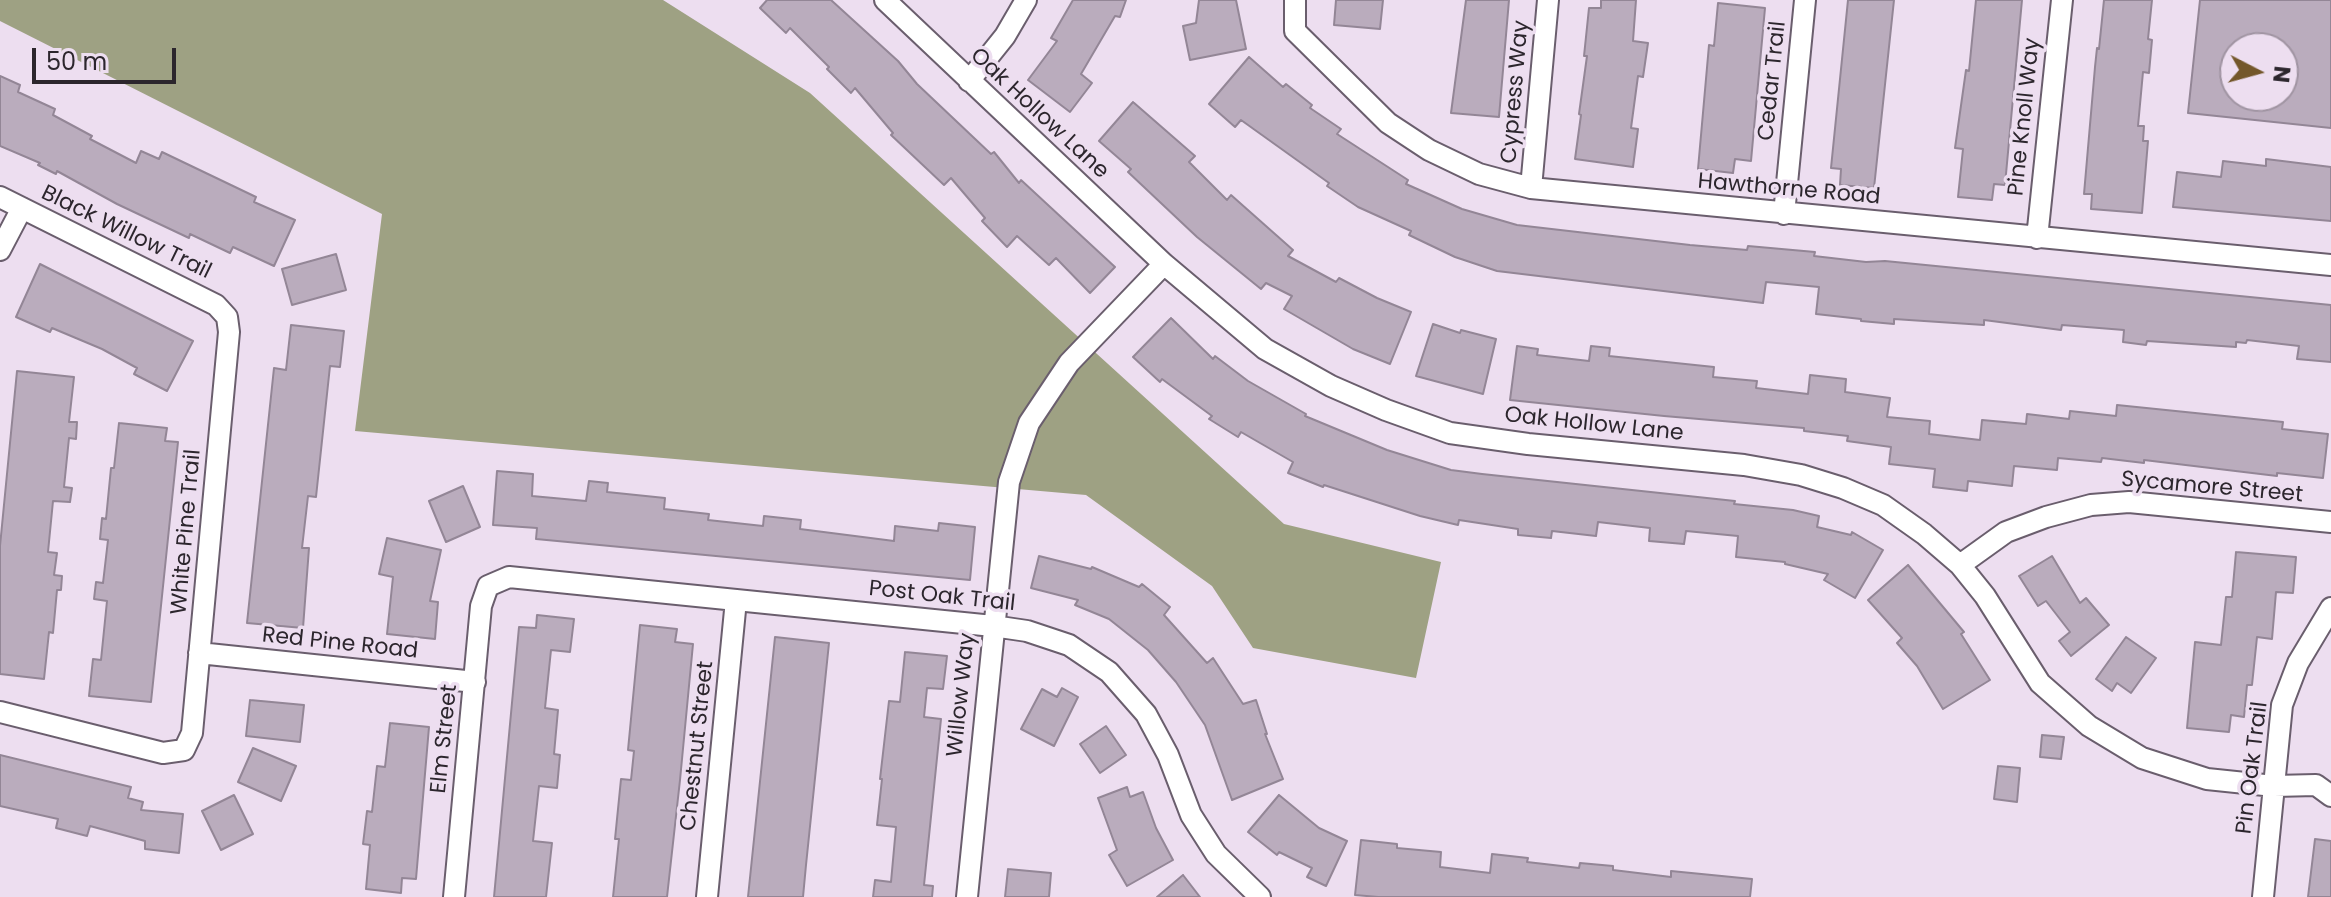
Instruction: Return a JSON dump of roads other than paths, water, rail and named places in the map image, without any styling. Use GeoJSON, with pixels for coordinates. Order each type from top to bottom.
{"type":"FeatureCollection","features":[{"type":"Feature","properties":{"kind":"street","name":"Oak Hollow Lane"},"geometry":{"type":"LineString","coordinates":[[885,0],[1164,264],[1265,349],[1331,386],[1450,433],[1528,444],[1744,465],[1801,475],[1843,488],[1883,505],[1960,565],[1985,596],[2040,683],[2089,726],[2142,758],[2207,779],[2274,786],[2326,787]]}},
{"type":"Feature","properties":{"kind":"street"},"geometry":{"type":"LineString","coordinates":[[969,81],[1005,36],[1026,0]]}},
{"type":"Feature","properties":{"kind":"street","name":"Hawthorne Road"},"geometry":{"type":"LineString","coordinates":[[1295,0],[1295,31],[1388,123],[1429,150],[1479,174],[1531,188],[2331,265]]}},
{"type":"Feature","properties":{"kind":"street","name":"Cypress Way"},"geometry":{"type":"LineString","coordinates":[[1531,188],[1548,0]]}},
{"type":"Feature","properties":{"kind":"street","name":"Cedar Trail"},"geometry":{"type":"LineString","coordinates":[[1784,214],[1805,0]]}},
{"type":"Feature","properties":{"kind":"street","name":"Pine Knoll Way"},"geometry":{"type":"LineString","coordinates":[[2037,238],[2062,0]]}},
{"type":"Feature","properties":{"kind":"street","name":"Black Willow Trail"},"geometry":{"type":"LineString","coordinates":[[0,197],[216,305],[227,317]]}},
{"type":"Feature","properties":{"kind":"street"},"geometry":{"type":"LineString","coordinates":[[0,250],[22,208]]}},
{"type":"Feature","properties":{"kind":"street","name":"Willow Way"},"geometry":{"type":"LineString","coordinates":[[967,897],[1009,482],[1029,423],[1069,363],[1164,264]]}},
{"type":"Feature","properties":{"kind":"street","name":"White Pine Trail"},"geometry":{"type":"LineString","coordinates":[[0,712],[163,753],[184,750],[192,733],[229,332],[227,317]]}},
{"type":"Feature","properties":{"kind":"street","name":"Sycamore Street"},"geometry":{"type":"LineString","coordinates":[[1960,565],[2006,532],[2091,505],[2129,502],[2331,522]]}},
{"type":"Feature","properties":{"kind":"street","name":"Post Oak Trail"},"geometry":{"type":"LineString","coordinates":[[488,586],[509,577],[993,626],[1027,631],[1069,645],[1109,672],[1146,714],[1168,755],[1191,815],[1216,854],[1255,896]]}},
{"type":"Feature","properties":{"kind":"street","name":"Elm Street"},"geometry":{"type":"LineString","coordinates":[[454,897],[481,606],[488,586]]}},
{"type":"Feature","properties":{"kind":"street","name":"Chestnut Street"},"geometry":{"type":"LineString","coordinates":[[707,897],[736,600]]}},
{"type":"Feature","properties":{"kind":"street","name":"Pin Oak Trail"},"geometry":{"type":"LineString","coordinates":[[2263,897],[2282,705],[2298,663],[2331,608]]}},
{"type":"Feature","properties":{"kind":"street","name":"Red Pine Road"},"geometry":{"type":"LineString","coordinates":[[199,653],[475,682]]}}]}
